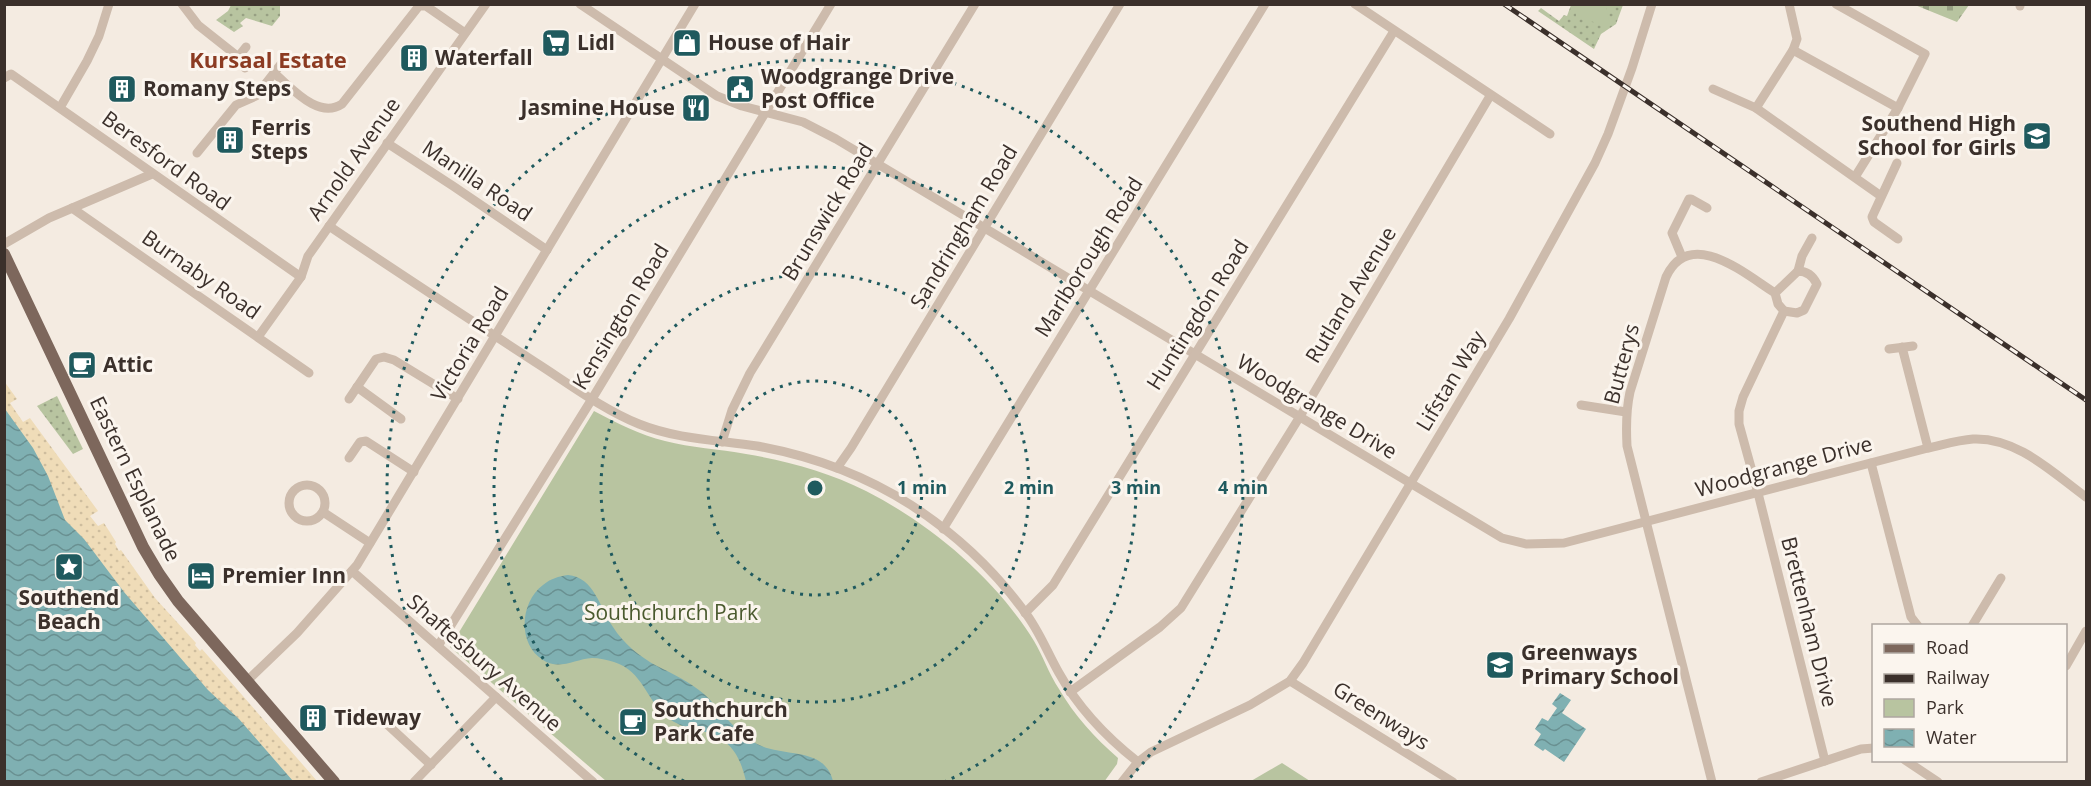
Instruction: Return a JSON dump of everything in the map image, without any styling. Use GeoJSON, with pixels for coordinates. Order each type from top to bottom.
{"type":"FeatureCollection","features":[{"type":"Feature","properties":{"kind":"main road","name":"Eastern Esplanade"},"geometry":{"type":"LineString","coordinates":[[4,254],[143,547],[159,574],[178,601],[334,782]]}},
{"type":"Feature","properties":{"kind":"street"},"geometry":{"type":"LineString","coordinates":[[60,106],[87,61],[99,36],[109,4]]}},
{"type":"Feature","properties":{"kind":"street"},"geometry":{"type":"LineString","coordinates":[[183,4],[198,25],[246,63],[245,68]]}},
{"type":"Feature","properties":{"kind":"street","name":"Arnold Avenue"},"geometry":{"type":"LineString","coordinates":[[258,337],[300,277],[308,256],[486,4]]}},
{"type":"Feature","properties":{"kind":"street","name":"Woodgrange Drive"},"geometry":{"type":"LineString","coordinates":[[580,4],[717,96],[742,106],[792,118],[814,127],[1502,538],[1526,544],[1564,543],[1928,448],[1973,439],[1988,439],[2005,444],[2037,462],[2086,497]]}},
{"type":"Feature","properties":{"kind":"street","name":"Victoria Road"},"geometry":{"type":"LineString","coordinates":[[247,681],[297,633],[352,572],[695,4]]}},
{"type":"Feature","properties":{"kind":"street","name":"Kensington Road"},"geometry":{"type":"LineString","coordinates":[[438,646],[592,399],[831,4]]}},
{"type":"Feature","properties":{"kind":"street","name":"Brunswick Road"},"geometry":{"type":"LineString","coordinates":[[722,442],[732,410],[750,373],[975,4]]}},
{"type":"Feature","properties":{"kind":"street","name":"Sandringham Road"},"geometry":{"type":"LineString","coordinates":[[837,468],[1120,4]]}},
{"type":"Feature","properties":{"kind":"street","name":"Marlborough Road"},"geometry":{"type":"LineString","coordinates":[[943,529],[1265,4]]}},
{"type":"Feature","properties":{"kind":"street"},"geometry":{"type":"LineString","coordinates":[[1355,4],[1550,134]]}},
{"type":"Feature","properties":{"kind":"street","name":"Lifstan Way"},"geometry":{"type":"LineString","coordinates":[[1122,782],[1138,762],[1151,752],[1250,705],[1290,681],[1320,635],[1509,319],[1595,163],[1608,135],[1652,4]]}},
{"type":"Feature","properties":{"kind":"street"},"geometry":{"type":"LineString","coordinates":[[1756,108],[1793,50],[1797,39],[1789,4]]}},
{"type":"Feature","properties":{"kind":"street"},"geometry":{"type":"LineString","coordinates":[[1836,4],[1925,54],[1898,108],[1855,177]]}},
{"type":"Feature","properties":{"kind":"street"},"geometry":{"type":"LineString","coordinates":[[274,73],[317,107],[330,110],[338,106],[416,6],[426,6],[465,33]]}},
{"type":"Feature","properties":{"kind":"street","name":"Huntingdon Road"},"geometry":{"type":"LineString","coordinates":[[1025,613],[1053,585],[1394,31]]}},
{"type":"Feature","properties":{"kind":"street"},"geometry":{"type":"LineString","coordinates":[[238,57],[246,47]]}},
{"type":"Feature","properties":{"kind":"street"},"geometry":{"type":"LineString","coordinates":[[1793,50],[1898,108]]}},
{"type":"Feature","properties":{"kind":"street"},"geometry":{"type":"LineString","coordinates":[[197,153],[236,105],[256,96],[281,64]]}},
{"type":"Feature","properties":{"kind":"street","name":"Beresford Road"},"geometry":{"type":"LineString","coordinates":[[8,76],[60,106],[152,174],[300,277]]}},
{"type":"Feature","properties":{"kind":"street"},"geometry":{"type":"LineString","coordinates":[[1713,88],[1756,108],[1881,196]]}},
{"type":"Feature","properties":{"kind":"street","name":"Rutland Avenue"},"geometry":{"type":"LineString","coordinates":[[1070,692],[1161,627],[1180,608],[1299,418],[1490,96]]}},
{"type":"Feature","properties":{"kind":"street","name":"Manilla Road"},"geometry":{"type":"LineString","coordinates":[[387,143],[547,250]]}},
{"type":"Feature","properties":{"kind":"street"},"geometry":{"type":"LineString","coordinates":[[1897,163],[1872,217],[1874,222],[1898,239]]}},
{"type":"Feature","properties":{"kind":"street"},"geometry":{"type":"LineString","coordinates":[[4,244],[49,218],[152,174]]}},
{"type":"Feature","properties":{"kind":"street"},"geometry":{"type":"LineString","coordinates":[[1707,208],[1689,199],[1674,228],[1673,238],[1682,257],[1694,254],[1713,255],[1775,292],[1778,304],[1784,311],[1797,313],[1804,310],[1817,284],[1815,279],[1803,271],[1798,271]]}},
{"type":"Feature","properties":{"kind":"street","name":"Burnaby Road"},"geometry":{"type":"LineString","coordinates":[[72,208],[309,373]]}},
{"type":"Feature","properties":{"kind":"street"},"geometry":{"type":"LineString","coordinates":[[329,226],[592,399],[639,424],[686,437],[771,449],[837,468],[880,487],[910,505],[943,529],[998,580],[1025,613],[1070,692],[1100,730],[1138,762]]}},
{"type":"Feature","properties":{"kind":"street"},"geometry":{"type":"LineString","coordinates":[[1775,292],[1798,271],[1802,256],[1812,238]]}},
{"type":"Feature","properties":{"kind":"street","name":"Butterys"},"geometry":{"type":"LineString","coordinates":[[1682,257],[1675,262],[1666,277],[1630,392],[1626,412],[1627,446],[1712,782]]}},
{"type":"Feature","properties":{"kind":"street"},"geometry":{"type":"LineString","coordinates":[[1758,493],[1739,424],[1739,411],[1743,397],[1784,311]]}},
{"type":"Feature","properties":{"kind":"street"},"geometry":{"type":"LineString","coordinates":[[1889,349],[1913,346]]}},
{"type":"Feature","properties":{"kind":"street"},"geometry":{"type":"LineString","coordinates":[[1902,347],[1928,448]]}},
{"type":"Feature","properties":{"kind":"street"},"geometry":{"type":"LineString","coordinates":[[349,399],[376,359],[384,357],[394,360],[458,399]]}},
{"type":"Feature","properties":{"kind":"street"},"geometry":{"type":"LineString","coordinates":[[357,387],[401,419]]}},
{"type":"Feature","properties":{"kind":"street"},"geometry":{"type":"LineString","coordinates":[[1581,405],[1626,412]]}},
{"type":"Feature","properties":{"kind":"street"},"geometry":{"type":"LineString","coordinates":[[349,458],[360,442],[366,441],[414,472]]}},
{"type":"Feature","properties":{"kind":"street"},"geometry":{"type":"LineString","coordinates":[[1871,463],[1911,617],[1916,624]]}},
{"type":"Feature","properties":{"kind":"street"},"geometry":{"type":"LineString","coordinates":[[308,484],[320,489],[326,500],[323,512],[314,520],[297,518],[289,504],[292,492],[308,484]]}},
{"type":"Feature","properties":{"kind":"street","name":"Brettenham Drive"},"geometry":{"type":"LineString","coordinates":[[1758,493],[1825,761]]}},
{"type":"Feature","properties":{"kind":"street"},"geometry":{"type":"LineString","coordinates":[[323,512],[370,543]]}},
{"type":"Feature","properties":{"kind":"street","name":"Shaftesbury Avenue"},"geometry":{"type":"LineString","coordinates":[[352,572],[593,782]]}},
{"type":"Feature","properties":{"kind":"street"},"geometry":{"type":"LineString","coordinates":[[1973,624],[2001,578]]}},
{"type":"Feature","properties":{"kind":"street"},"geometry":{"type":"LineString","coordinates":[[2067,664],[2086,631]]}},
{"type":"Feature","properties":{"kind":"street","name":"Greenways"},"geometry":{"type":"LineString","coordinates":[[1290,681],[1453,782]]}},
{"type":"Feature","properties":{"kind":"street"},"geometry":{"type":"LineString","coordinates":[[414,782],[496,697]]}},
{"type":"Feature","properties":{"kind":"street"},"geometry":{"type":"LineString","coordinates":[[377,715],[431,765]]}},
{"type":"Feature","properties":{"kind":"street"},"geometry":{"type":"LineString","coordinates":[[1761,782],[1861,749],[1872,748]]}},
{"type":"Feature","properties":{"kind":"street"},"geometry":{"type":"LineString","coordinates":[[1908,762],[1938,782]]}},
{"type":"Feature","properties":{"kind":"green space"},"geometry":{"type":"Polygon","coordinates":[[[1969,4],[1957,22],[1915,5],[1969,4]]]}},
{"type":"Feature","properties":{"kind":"green space"},"geometry":{"type":"Polygon","coordinates":[[[231,5],[280,5],[280,16],[272,26],[246,18],[240,23],[243,26],[234,32],[216,20],[228,11],[231,5]]]}},
{"type":"Feature","properties":{"kind":"green space"},"geometry":{"type":"Polygon","coordinates":[[[1571,5],[1623,5],[1616,24],[1601,34],[1594,49],[1538,11],[1541,8],[1559,21],[1564,15],[1567,16],[1571,5]]]}},
{"type":"Feature","properties":{"kind":"green space"},"geometry":{"type":"Polygon","coordinates":[[[1576,5],[1606,5],[1609,21],[1604,25],[1576,17],[1576,5]]]}},
{"type":"Feature","properties":{"kind":"green space"},"geometry":{"type":"Polygon","coordinates":[[[57,396],[83,449],[73,454],[37,406],[57,396]]]}},
{"type":"Feature","properties":{"kind":"green space","name":"Southchurch Park"},"geometry":{"type":"Polygon","coordinates":[[[594,411],[638,432],[665,441],[761,457],[823,473],[866,491],[914,520],[960,555],[1001,596],[1034,641],[1055,683],[1071,708],[1118,758],[1117,764],[1104,782],[606,781],[450,647],[594,411]]]}},
{"type":"Feature","properties":{"kind":"green space"},"geometry":{"type":"Polygon","coordinates":[[[1282,763],[1310,781],[1251,781],[1282,763]]]}},
{"type":"Feature","properties":{"kind":"sand","name":"Southend Beach"},"geometry":{"type":"Polygon","coordinates":[[[4,381],[17,399],[10,403],[23,422],[30,418],[98,511],[90,516],[98,526],[104,523],[119,551],[121,550],[155,598],[317,781],[5,781],[4,381]]]}},
{"type":"Feature","properties":{"kind":"water","name":"Southend Beach"},"geometry":{"type":"Polygon","coordinates":[[[5,409],[33,448],[48,476],[65,520],[84,539],[124,592],[208,690],[239,719],[293,781],[5,781],[5,409]]]}},
{"type":"Feature","properties":{"kind":"water"},"geometry":{"type":"Polygon","coordinates":[[[568,575],[577,577],[590,587],[617,633],[638,654],[699,690],[735,728],[749,739],[768,748],[802,755],[821,762],[833,781],[746,781],[739,760],[729,746],[718,737],[681,725],[667,717],[638,679],[624,666],[595,658],[561,664],[543,660],[529,644],[526,634],[526,612],[535,592],[549,581],[568,575]]]}},
{"type":"Feature","properties":{"kind":"water"},"geometry":{"type":"Polygon","coordinates":[[[1560,693],[1571,700],[1562,713],[1586,729],[1564,762],[1545,749],[1543,751],[1534,745],[1541,734],[1535,729],[1542,718],[1548,721],[1557,708],[1552,704],[1560,693]]]}},
{"type":"Feature","properties":{"kind":"railway"},"geometry":{"type":"LineString","coordinates":[[1504,4],[2086,400]]}},
{"type":"Feature","properties":{"kind":"place","name":"Lidl"},"geometry":{"type":"Point","coordinates":[556,43]}},
{"type":"Feature","properties":{"kind":"place","name":"House of Hair"},"geometry":{"type":"Point","coordinates":[687,43]}},
{"type":"Feature","properties":{"kind":"place","name":"Waterfall"},"geometry":{"type":"Point","coordinates":[414,58]}},
{"type":"Feature","properties":{"kind":"place","name":"Romany Steps"},"geometry":{"type":"Point","coordinates":[122,89]}},
{"type":"Feature","properties":{"kind":"place","name":"Woodgrange Drive Post Office"},"geometry":{"type":"Point","coordinates":[740,89]}},
{"type":"Feature","properties":{"kind":"place","name":"Jasmine House"},"geometry":{"type":"Point","coordinates":[696,108]}},
{"type":"Feature","properties":{"kind":"place","name":"Southend High School for Girls"},"geometry":{"type":"Point","coordinates":[2037,136]}},
{"type":"Feature","properties":{"kind":"place","name":"Ferris Steps"},"geometry":{"type":"Point","coordinates":[230,140]}},
{"type":"Feature","properties":{"kind":"place","name":"Attic"},"geometry":{"type":"Point","coordinates":[82,365]}},
{"type":"Feature","properties":{"kind":"place","name":"Southend Beach"},"geometry":{"type":"Point","coordinates":[69,567]}},
{"type":"Feature","properties":{"kind":"place","name":"Premier Inn"},"geometry":{"type":"Point","coordinates":[201,576]}},
{"type":"Feature","properties":{"kind":"place","name":"Greenways Primary School"},"geometry":{"type":"Point","coordinates":[1500,665]}},
{"type":"Feature","properties":{"kind":"place","name":"Tideway"},"geometry":{"type":"Point","coordinates":[313,718]}},
{"type":"Feature","properties":{"kind":"place","name":"Southchurch Park Cafe"},"geometry":{"type":"Point","coordinates":[633,722]}},
{"type":"Feature","properties":{"kind":"district","name":"Kursaal Estate"},"geometry":{"type":"Point","coordinates":[268,60]}}]}
